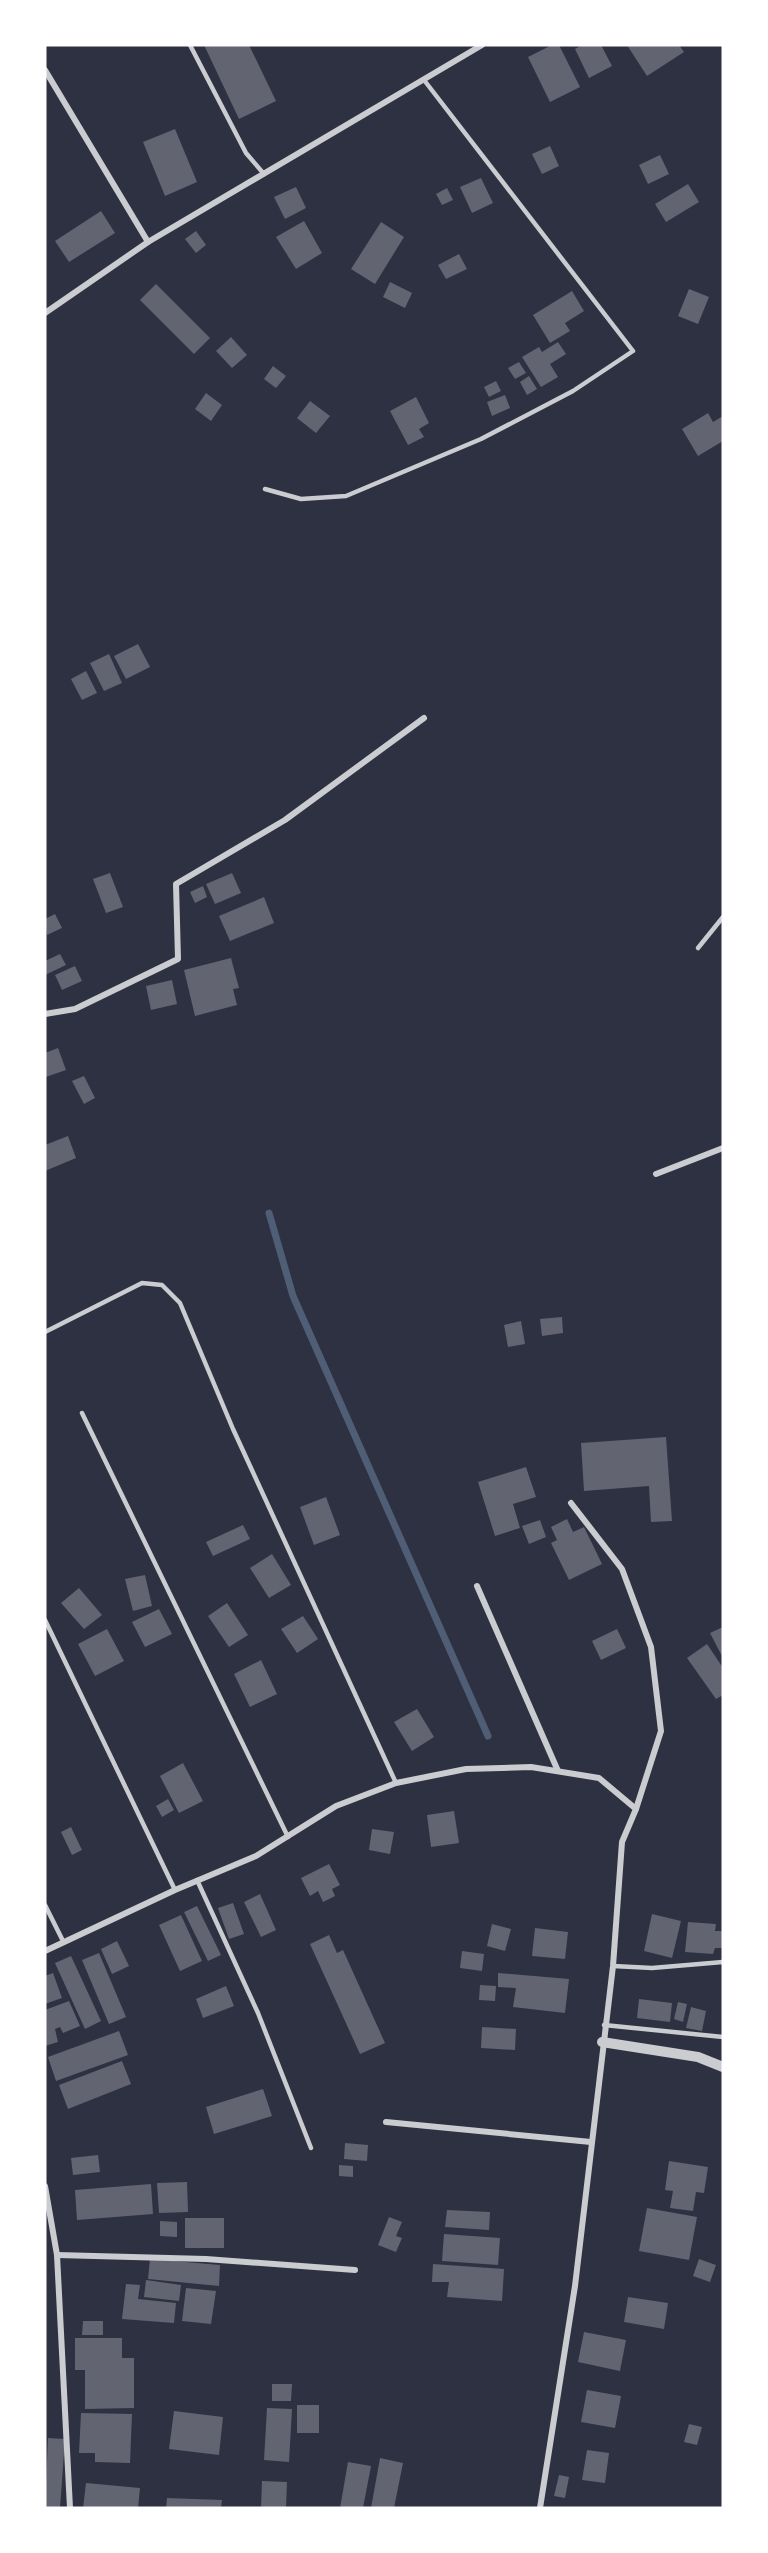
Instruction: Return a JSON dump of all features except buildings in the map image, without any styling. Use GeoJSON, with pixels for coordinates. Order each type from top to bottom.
{"type":"FeatureCollection","features":[{"type":"Feature","properties":{"kind":"street"},"geometry":{"type":"LineString","coordinates":[[45,313],[148,242],[482,45]]}},
{"type":"Feature","properties":{"kind":"street"},"geometry":{"type":"LineString","coordinates":[[45,70],[148,242]]}},
{"type":"Feature","properties":{"kind":"street"},"geometry":{"type":"LineString","coordinates":[[45,1014],[75,1009],[178,959],[176,884],[285,820],[424,718]]}},
{"type":"Feature","properties":{"kind":"street"},"geometry":{"type":"LineString","coordinates":[[656,1174],[723,1148]]}},
{"type":"Feature","properties":{"kind":"street"},"geometry":{"type":"LineString","coordinates":[[540,2508],[575,2286],[604,2025],[613,1966],[622,1842],[636,1809],[661,1731],[651,1647],[622,1569],[571,1503]]}},
{"type":"Feature","properties":{"kind":"street"},"geometry":{"type":"LineString","coordinates":[[477,1586],[558,1771]]}},
{"type":"Feature","properties":{"kind":"street"},"geometry":{"type":"LineString","coordinates":[[45,1951],[196,1880],[256,1856],[336,1806],[396,1783],[466,1769],[531,1767],[599,1778],[636,1809]]}},
{"type":"Feature","properties":{"kind":"street"},"geometry":{"type":"LineString","coordinates":[[602,2042],[698,2057],[723,2067]]}},
{"type":"Feature","properties":{"kind":"street"},"geometry":{"type":"LineString","coordinates":[[386,2122],[591,2142]]}},
{"type":"Feature","properties":{"kind":"street"},"geometry":{"type":"LineString","coordinates":[[45,2186],[57,2255],[70,2508]]}},
{"type":"Feature","properties":{"kind":"street"},"geometry":{"type":"LineString","coordinates":[[57,2255],[206,2259],[356,2270]]}},
{"type":"Feature","properties":{"kind":"lane"},"geometry":{"type":"LineString","coordinates":[[190,45],[246,153],[264,174]]}},
{"type":"Feature","properties":{"kind":"lane"},"geometry":{"type":"LineString","coordinates":[[266,489],[301,499],[346,496],[481,439],[573,391],[633,351],[424,80]]}},
{"type":"Feature","properties":{"kind":"lane"},"geometry":{"type":"LineString","coordinates":[[699,948],[723,917]]}},
{"type":"Feature","properties":{"kind":"lane"},"geometry":{"type":"LineString","coordinates":[[45,1332],[142,1283],[162,1285],[180,1303],[233,1429],[396,1783]]}},
{"type":"Feature","properties":{"kind":"lane"},"geometry":{"type":"LineString","coordinates":[[82,1413],[288,1837]]}},
{"type":"Feature","properties":{"kind":"lane"},"geometry":{"type":"LineString","coordinates":[[45,1620],[174,1890]]}},
{"type":"Feature","properties":{"kind":"lane"},"geometry":{"type":"LineString","coordinates":[[196,1880],[258,2013],[311,2148]]}},
{"type":"Feature","properties":{"kind":"lane"},"geometry":{"type":"LineString","coordinates":[[45,1905],[63,1941]]}},
{"type":"Feature","properties":{"kind":"lane"},"geometry":{"type":"LineString","coordinates":[[613,1966],[652,1968],[723,1962]]}},
{"type":"Feature","properties":{"kind":"lane"},"geometry":{"type":"LineString","coordinates":[[604,2025],[723,2037]]}},
{"type":"Feature","properties":{"kind":"waterway"},"geometry":{"type":"LineString","coordinates":[[269,1213],[293,1296],[488,1736]]}}]}
